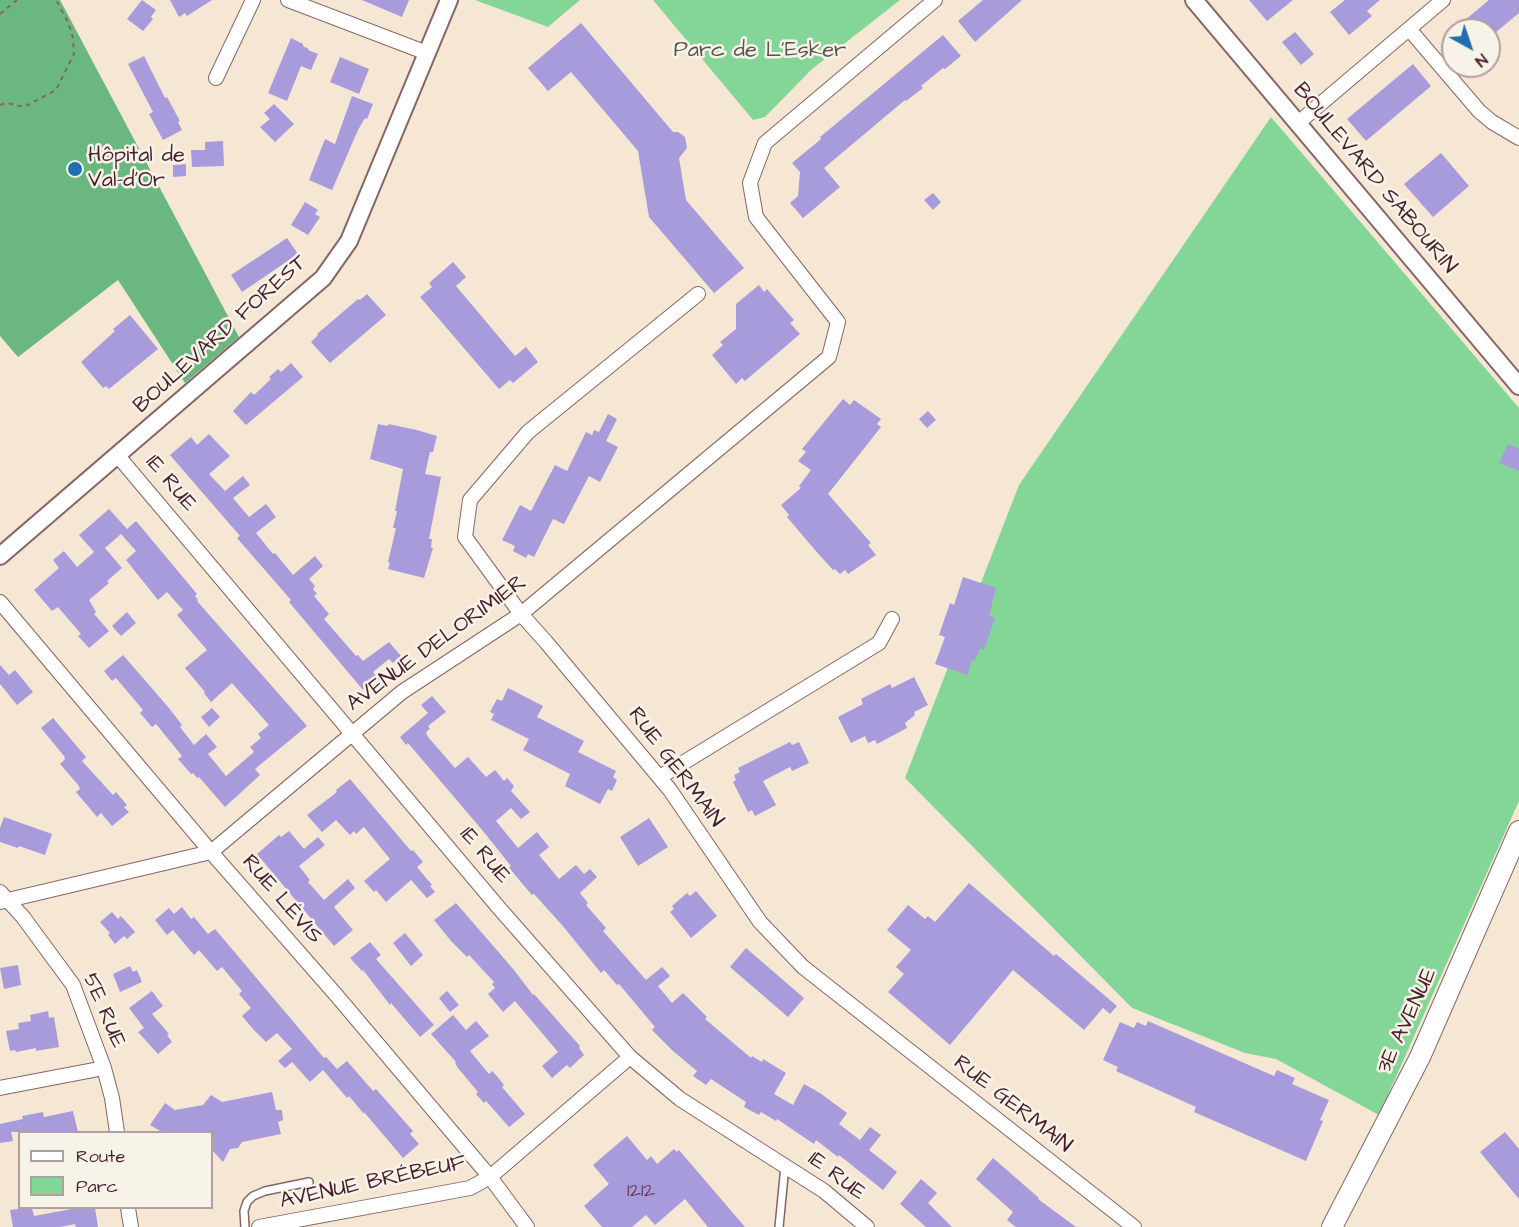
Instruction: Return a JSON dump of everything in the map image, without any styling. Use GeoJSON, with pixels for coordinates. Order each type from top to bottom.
{"type":"FeatureCollection","features":[{"type":"Feature","properties":{"kind":"main road","name":"3E AVENUE"},"geometry":{"type":"LineString","coordinates":[[1332,1227],[1420,1057],[1519,831]]}},
{"type":"Feature","properties":{"kind":"street"},"geometry":{"type":"LineString","coordinates":[[216,78],[253,0]]}},
{"type":"Feature","properties":{"kind":"street"},"geometry":{"type":"LineString","coordinates":[[288,0],[427,53]]}},
{"type":"Feature","properties":{"kind":"street","name":"BOULEVARD FOREST"},"geometry":{"type":"LineString","coordinates":[[0,556],[323,278],[349,241],[449,0]]}},
{"type":"Feature","properties":{"kind":"street","name":"AVENUE DELORIMIER"},"geometry":{"type":"LineString","coordinates":[[3,898],[211,852],[402,692],[521,614],[829,357],[838,322],[756,217],[750,183],[765,142],[934,0]]}},
{"type":"Feature","properties":{"kind":"street"},"geometry":{"type":"LineString","coordinates":[[1298,123],[1443,0]]}},
{"type":"Feature","properties":{"kind":"street","name":"BOULEVARD SABOURIN"},"geometry":{"type":"LineString","coordinates":[[1197,1],[1519,386]]}},
{"type":"Feature","properties":{"kind":"street"},"geometry":{"type":"LineString","coordinates":[[1409,29],[1485,117],[1519,138]]}},
{"type":"Feature","properties":{"kind":"street","name":"RUE GERMAIN"},"geometry":{"type":"LineString","coordinates":[[698,294],[528,432],[470,500],[465,537],[521,614],[660,777],[760,922],[803,967],[1134,1227]]}},
{"type":"Feature","properties":{"kind":"street","name":"1E RUE"},"geometry":{"type":"LineString","coordinates":[[118,456],[500,908],[630,1057],[680,1099],[824,1191],[867,1227]]}},
{"type":"Feature","properties":{"kind":"street","name":"RUE LÉVIS"},"geometry":{"type":"LineString","coordinates":[[0,602],[211,852],[337,996],[490,1178],[527,1227]]}},
{"type":"Feature","properties":{"kind":"street"},"geometry":{"type":"LineString","coordinates":[[660,777],[879,643],[892,619]]}},
{"type":"Feature","properties":{"kind":"street","name":"5E RUE"},"geometry":{"type":"LineString","coordinates":[[3,898],[73,985],[104,1068],[112,1098],[117,1131]]}},
{"type":"Feature","properties":{"kind":"street","name":"AVENUE BRÉBEUF"},"geometry":{"type":"LineString","coordinates":[[260,1227],[470,1188],[490,1178],[630,1057]]}},
{"type":"Feature","properties":{"kind":"street"},"geometry":{"type":"LineString","coordinates":[[0,1088],[104,1068]]}},
{"type":"Feature","properties":{"kind":"street"},"geometry":{"type":"LineString","coordinates":[[128,1209],[131,1227]]}},
{"type":"Feature","properties":{"kind":"lane"},"geometry":{"type":"LineString","coordinates":[[779,1227],[785,1166]]}},
{"type":"Feature","properties":{"kind":"lane"},"geometry":{"type":"LineString","coordinates":[[245,1227],[244,1211],[253,1196],[265,1191],[309,1182]]}},
{"type":"Feature","properties":{"kind":"path"},"geometry":{"type":"LineString","coordinates":[[0,14],[17,0]]}},
{"type":"Feature","properties":{"kind":"path"},"geometry":{"type":"LineString","coordinates":[[0,105],[7,103],[24,107],[56,90],[74,54],[73,38],[68,22],[56,0]]}},
{"type":"Feature","properties":{"kind":"green space","name":"Hôpital de Val-d’Or"},"geometry":{"type":"Polygon","coordinates":[[[0,0],[60,0],[239,337],[185,383],[118,280],[18,357],[0,336],[0,0]]]}},
{"type":"Feature","properties":{"kind":"green space"},"geometry":{"type":"Polygon","coordinates":[[[475,0],[580,0],[548,27],[475,0]]]}},
{"type":"Feature","properties":{"kind":"green space","name":"Parc de L'Esker"},"geometry":{"type":"Polygon","coordinates":[[[653,0],[900,0],[812,69],[765,117],[753,120],[653,0]]]}},
{"type":"Feature","properties":{"kind":"green space"},"geometry":{"type":"Polygon","coordinates":[[[1271,117],[1519,408],[1519,801],[1379,1115],[1276,1059],[1245,1053],[1132,1008],[905,778],[1019,485],[1271,117]]]}},
{"type":"Feature","properties":{"kind":"building"},"geometry":{"type":"Polygon","coordinates":[[[142,0],[156,10],[151,17],[153,19],[143,31],[127,19],[142,0]]]}},
{"type":"Feature","properties":{"kind":"building"},"geometry":{"type":"Polygon","coordinates":[[[170,0],[212,0],[187,16],[185,13],[179,17],[170,0]]]}},
{"type":"Feature","properties":{"kind":"building"},"geometry":{"type":"Polygon","coordinates":[[[362,0],[409,0],[402,17],[362,0]]]}},
{"type":"Feature","properties":{"kind":"building"},"geometry":{"type":"Polygon","coordinates":[[[983,0],[1022,0],[975,42],[958,21],[983,0]]]}},
{"type":"Feature","properties":{"kind":"building"},"geometry":{"type":"Polygon","coordinates":[[[1249,0],[1293,0],[1267,21],[1249,0]]]}},
{"type":"Feature","properties":{"kind":"building"},"geometry":{"type":"Polygon","coordinates":[[[1345,0],[1380,0],[1367,11],[1372,16],[1349,35],[1330,12],[1345,0]]]}},
{"type":"Feature","properties":{"kind":"building"},"geometry":{"type":"Polygon","coordinates":[[[1489,0],[1519,0],[1519,13],[1501,28],[1501,18],[1467,18],[1489,0]]]}},
{"type":"Feature","properties":{"kind":"building"},"geometry":{"type":"Polygon","coordinates":[[[581,23],[673,132],[678,132],[685,137],[687,148],[679,158],[686,200],[744,268],[714,293],[649,217],[638,151],[571,72],[548,91],[528,68],[581,23]]]}},
{"type":"Feature","properties":{"kind":"building"},"geometry":{"type":"Polygon","coordinates":[[[1295,32],[1314,54],[1301,65],[1282,42],[1295,32]]]}},
{"type":"Feature","properties":{"kind":"building"},"geometry":{"type":"Polygon","coordinates":[[[943,35],[961,56],[945,69],[943,68],[921,86],[923,88],[905,100],[824,168],[840,187],[803,218],[790,203],[798,196],[800,172],[792,163],[943,35]]]}},
{"type":"Feature","properties":{"kind":"building"},"geometry":{"type":"Polygon","coordinates":[[[291,38],[318,54],[311,70],[301,66],[287,101],[268,93],[291,38]]]}},
{"type":"Feature","properties":{"kind":"building"},"geometry":{"type":"Polygon","coordinates":[[[144,56],[165,98],[167,97],[180,121],[178,122],[182,130],[163,140],[149,114],[153,112],[128,64],[144,56]]]}},
{"type":"Feature","properties":{"kind":"building"},"geometry":{"type":"Polygon","coordinates":[[[340,57],[369,69],[359,94],[330,82],[340,57]]]}},
{"type":"Feature","properties":{"kind":"building"},"geometry":{"type":"Polygon","coordinates":[[[1413,64],[1431,86],[1366,141],[1347,119],[1413,64]]]}},
{"type":"Feature","properties":{"kind":"building"},"geometry":{"type":"Polygon","coordinates":[[[352,96],[373,104],[367,119],[365,118],[358,130],[332,190],[309,180],[325,139],[335,144],[352,96]]]}},
{"type":"Feature","properties":{"kind":"building"},"geometry":{"type":"Polygon","coordinates":[[[274,104],[294,124],[275,142],[260,127],[270,119],[264,113],[274,104]]]}},
{"type":"Feature","properties":{"kind":"building"},"geometry":{"type":"Polygon","coordinates":[[[223,141],[224,166],[192,167],[191,150],[205,150],[205,142],[223,141]]]}},
{"type":"Feature","properties":{"kind":"building"},"geometry":{"type":"Polygon","coordinates":[[[1441,153],[1469,186],[1433,217],[1404,184],[1441,153]]]}},
{"type":"Feature","properties":{"kind":"building"},"geometry":{"type":"Polygon","coordinates":[[[186,164],[186,176],[173,177],[173,165],[186,164]]]}},
{"type":"Feature","properties":{"kind":"building"},"geometry":{"type":"Polygon","coordinates":[[[933,193],[941,202],[933,210],[924,200],[933,193]]]}},
{"type":"Feature","properties":{"kind":"building"},"geometry":{"type":"Polygon","coordinates":[[[305,202],[318,210],[315,214],[320,217],[308,235],[291,225],[305,202]]]}},
{"type":"Feature","properties":{"kind":"building"},"geometry":{"type":"Polygon","coordinates":[[[287,238],[298,254],[242,292],[231,275],[287,238]]]}},
{"type":"Feature","properties":{"kind":"building"},"geometry":{"type":"Polygon","coordinates":[[[453,262],[466,277],[456,286],[515,356],[526,347],[538,362],[513,383],[510,380],[499,389],[420,297],[432,287],[429,283],[453,262]]]}},
{"type":"Feature","properties":{"kind":"building"},"geometry":{"type":"Polygon","coordinates":[[[759,285],[764,292],[767,289],[794,320],[790,323],[800,334],[745,381],[742,378],[736,384],[712,355],[723,345],[720,342],[736,329],[736,304],[759,285]]]}},
{"type":"Feature","properties":{"kind":"building"},"geometry":{"type":"Polygon","coordinates":[[[367,294],[386,315],[330,363],[311,342],[317,334],[367,294]]]}},
{"type":"Feature","properties":{"kind":"building"},"geometry":{"type":"Polygon","coordinates":[[[130,315],[158,349],[109,389],[106,386],[103,388],[81,362],[130,315]]]}},
{"type":"Feature","properties":{"kind":"building"},"geometry":{"type":"Polygon","coordinates":[[[291,363],[303,377],[246,425],[233,411],[251,392],[254,395],[278,369],[281,372],[291,363]]]}},
{"type":"Feature","properties":{"kind":"building"},"geometry":{"type":"Polygon","coordinates":[[[843,399],[850,405],[854,400],[881,419],[877,424],[881,427],[828,494],[871,543],[868,545],[876,555],[848,574],[845,570],[840,574],[835,569],[833,570],[787,517],[789,515],[781,505],[801,488],[799,486],[811,470],[798,461],[806,452],[802,449],[843,399]]]}},
{"type":"Feature","properties":{"kind":"building"},"geometry":{"type":"Polygon","coordinates":[[[928,411],[936,420],[927,428],[919,419],[928,411]]]}},
{"type":"Feature","properties":{"kind":"building"},"geometry":{"type":"Polygon","coordinates":[[[608,414],[617,419],[606,441],[618,447],[600,482],[589,476],[564,524],[553,519],[534,557],[528,554],[526,558],[513,551],[515,546],[502,540],[520,505],[531,511],[555,465],[567,471],[586,432],[592,435],[594,430],[599,432],[608,414]]]}},
{"type":"Feature","properties":{"kind":"building"},"geometry":{"type":"Polygon","coordinates":[[[378,424],[388,426],[388,424],[437,436],[433,452],[430,452],[425,474],[441,477],[429,539],[432,539],[431,548],[433,548],[424,578],[388,569],[396,528],[393,528],[403,469],[370,459],[378,424]]]}},
{"type":"Feature","properties":{"kind":"building"},"geometry":{"type":"Polygon","coordinates":[[[209,434],[230,456],[209,474],[225,491],[243,476],[250,485],[233,498],[249,517],[266,504],[276,517],[256,533],[273,554],[275,553],[293,575],[315,556],[323,566],[309,579],[315,586],[313,589],[317,594],[314,596],[329,614],[324,619],[356,656],[358,655],[363,661],[389,642],[401,656],[393,663],[389,659],[373,672],[377,677],[363,690],[289,602],[291,600],[237,538],[240,536],[170,455],[191,437],[197,445],[209,434]]]}},
{"type":"Feature","properties":{"kind":"building"},"geometry":{"type":"Polygon","coordinates":[[[1508,444],[1519,449],[1519,471],[1499,463],[1508,444]]]}},
{"type":"Feature","properties":{"kind":"building"},"geometry":{"type":"Polygon","coordinates":[[[109,509],[127,529],[136,521],[197,594],[195,596],[197,601],[307,726],[255,769],[260,775],[225,807],[199,777],[191,774],[178,759],[182,756],[156,724],[152,727],[140,713],[143,710],[116,678],[112,681],[104,671],[123,655],[169,708],[194,745],[206,734],[217,747],[208,754],[226,776],[254,752],[250,747],[261,738],[258,734],[269,725],[232,683],[211,702],[204,693],[185,668],[207,650],[177,615],[183,610],[167,592],[158,600],[126,560],[136,551],[121,534],[105,548],[122,568],[89,600],[96,612],[94,614],[109,631],[89,648],[78,636],[81,634],[58,607],[52,611],[34,590],[59,568],[53,560],[64,551],[77,567],[94,552],[79,535],[109,509]]]}},
{"type":"Feature","properties":{"kind":"building"},"geometry":{"type":"Polygon","coordinates":[[[963,577],[996,588],[989,616],[995,618],[984,650],[980,648],[975,661],[972,660],[967,675],[935,664],[945,637],[939,635],[950,603],[954,605],[963,577]]]}},
{"type":"Feature","properties":{"kind":"building"},"geometry":{"type":"Polygon","coordinates":[[[127,612],[136,623],[121,636],[112,626],[127,612]]]}},
{"type":"Feature","properties":{"kind":"building"},"geometry":{"type":"Polygon","coordinates":[[[0,665],[9,675],[15,670],[33,692],[17,705],[0,684],[0,665]]]}},
{"type":"Feature","properties":{"kind":"building"},"geometry":{"type":"Polygon","coordinates":[[[914,677],[928,705],[914,712],[915,715],[905,723],[907,728],[877,744],[875,740],[868,743],[865,736],[851,743],[838,717],[863,704],[861,699],[890,684],[892,688],[914,677]]]}},
{"type":"Feature","properties":{"kind":"building"},"geometry":{"type":"Polygon","coordinates":[[[508,688],[543,706],[537,717],[584,741],[578,752],[616,771],[613,777],[617,780],[612,791],[608,789],[600,804],[565,786],[570,774],[523,750],[529,739],[491,720],[494,714],[490,712],[497,699],[502,701],[508,688]]]}},
{"type":"Feature","properties":{"kind":"building"},"geometry":{"type":"Polygon","coordinates":[[[432,696],[446,712],[428,726],[430,729],[426,732],[428,737],[455,768],[468,757],[486,777],[495,770],[504,781],[507,778],[514,786],[511,791],[530,812],[521,819],[511,808],[496,821],[518,848],[537,832],[549,847],[539,855],[559,879],[576,865],[584,874],[590,869],[597,877],[580,893],[588,903],[586,905],[606,928],[603,931],[646,980],[662,967],[670,976],[658,986],[672,1003],[683,993],[707,1017],[705,1019],[751,1058],[752,1056],[762,1062],[763,1059],[786,1073],[774,1094],[793,1105],[804,1084],[847,1113],[839,1124],[860,1140],[870,1127],[881,1135],[869,1150],[897,1172],[883,1190],[816,1140],[814,1144],[777,1119],[776,1121],[761,1112],[759,1115],[744,1107],[746,1102],[711,1079],[706,1085],[693,1076],[697,1071],[652,1030],[655,1027],[619,984],[617,985],[604,970],[601,973],[562,925],[509,868],[511,866],[483,831],[408,743],[406,745],[400,737],[428,713],[421,705],[432,696]]]}},
{"type":"Feature","properties":{"kind":"building"},"geometry":{"type":"Polygon","coordinates":[[[212,708],[220,717],[209,727],[201,717],[212,708]]]}},
{"type":"Feature","properties":{"kind":"building"},"geometry":{"type":"Polygon","coordinates":[[[53,718],[86,757],[82,761],[113,795],[116,792],[127,805],[124,807],[129,812],[112,826],[101,813],[97,817],[76,792],[80,789],[79,786],[60,764],[65,759],[64,756],[41,728],[53,718]]]}},
{"type":"Feature","properties":{"kind":"building"},"geometry":{"type":"Polygon","coordinates":[[[790,742],[792,745],[799,742],[809,763],[792,771],[790,767],[763,781],[776,805],[755,816],[752,810],[748,812],[733,782],[736,780],[734,775],[740,772],[738,768],[790,742]]]}},
{"type":"Feature","properties":{"kind":"building"},"geometry":{"type":"Polygon","coordinates":[[[350,779],[423,862],[417,867],[435,892],[427,898],[411,880],[386,902],[364,881],[390,859],[364,827],[356,834],[354,831],[350,835],[336,820],[322,832],[307,815],[350,779]]]}},
{"type":"Feature","properties":{"kind":"building"},"geometry":{"type":"Polygon","coordinates":[[[4,817],[52,834],[45,855],[0,842],[0,828],[4,817]]]}},
{"type":"Feature","properties":{"kind":"building"},"geometry":{"type":"Polygon","coordinates":[[[649,818],[668,847],[638,866],[620,837],[649,818]]]}},
{"type":"Feature","properties":{"kind":"building"},"geometry":{"type":"Polygon","coordinates":[[[289,831],[304,849],[318,837],[325,845],[299,866],[310,880],[308,882],[324,900],[348,879],[355,888],[334,907],[353,930],[334,946],[257,854],[279,835],[281,837],[289,831]]]}},
{"type":"Feature","properties":{"kind":"building"},"geometry":{"type":"Polygon","coordinates":[[[969,883],[1054,956],[1056,954],[1117,1006],[1110,1014],[1103,1008],[1084,1030],[1013,970],[950,1045],[888,992],[904,974],[896,967],[911,950],[887,930],[908,905],[925,919],[928,916],[935,922],[969,883]]]}},
{"type":"Feature","properties":{"kind":"building"},"geometry":{"type":"Polygon","coordinates":[[[696,891],[717,916],[691,938],[670,912],[674,909],[672,906],[687,893],[690,896],[696,891]]]}},
{"type":"Feature","properties":{"kind":"building"},"geometry":{"type":"Polygon","coordinates":[[[456,903],[533,995],[580,1046],[584,1055],[570,1068],[567,1065],[552,1078],[542,1066],[558,1052],[515,1001],[503,1012],[488,994],[495,988],[492,984],[494,982],[469,955],[467,957],[451,941],[434,920],[456,903]]]}},
{"type":"Feature","properties":{"kind":"building"},"geometry":{"type":"Polygon","coordinates":[[[182,907],[191,919],[194,917],[208,934],[215,929],[324,1058],[326,1057],[337,1069],[347,1061],[373,1091],[376,1089],[413,1131],[410,1134],[419,1144],[403,1158],[364,1112],[364,1114],[349,1096],[347,1098],[323,1070],[310,1082],[292,1062],[285,1068],[278,1061],[292,1049],[277,1033],[266,1042],[253,1029],[242,1016],[251,1008],[239,994],[242,991],[222,967],[217,971],[199,950],[194,955],[173,930],[167,935],[155,920],[169,908],[174,914],[182,907]]]}},
{"type":"Feature","properties":{"kind":"building"},"geometry":{"type":"Polygon","coordinates":[[[112,912],[118,919],[121,916],[135,932],[127,939],[124,936],[115,944],[108,935],[110,933],[100,922],[112,912]]]}},
{"type":"Feature","properties":{"kind":"building"},"geometry":{"type":"Polygon","coordinates":[[[405,933],[423,955],[411,966],[393,943],[405,933]]]}},
{"type":"Feature","properties":{"kind":"building"},"geometry":{"type":"Polygon","coordinates":[[[370,942],[381,955],[376,959],[434,1025],[420,1037],[350,958],[370,942]]]}},
{"type":"Feature","properties":{"kind":"building"},"geometry":{"type":"Polygon","coordinates":[[[746,948],[804,998],[788,1017],[730,967],[746,948]]]}},
{"type":"Feature","properties":{"kind":"building"},"geometry":{"type":"Polygon","coordinates":[[[18,965],[21,985],[4,989],[0,968],[18,965]]]}},
{"type":"Feature","properties":{"kind":"building"},"geometry":{"type":"Polygon","coordinates":[[[130,966],[133,972],[137,970],[142,982],[120,992],[113,974],[130,966]]]}},
{"type":"Feature","properties":{"kind":"building"},"geometry":{"type":"Polygon","coordinates":[[[152,991],[163,1006],[152,1014],[169,1034],[167,1035],[172,1042],[158,1054],[138,1032],[144,1028],[129,1008],[152,991]]]}},
{"type":"Feature","properties":{"kind":"building"},"geometry":{"type":"Polygon","coordinates":[[[447,991],[459,1005],[450,1012],[439,998],[447,991]]]}},
{"type":"Feature","properties":{"kind":"building"},"geometry":{"type":"Polygon","coordinates":[[[48,1011],[49,1018],[54,1017],[59,1047],[36,1051],[36,1048],[10,1051],[6,1031],[19,1029],[18,1023],[31,1021],[30,1015],[48,1011]]]}},
{"type":"Feature","properties":{"kind":"building"},"geometry":{"type":"Polygon","coordinates":[[[453,1015],[466,1030],[476,1021],[489,1036],[470,1051],[489,1074],[492,1071],[496,1075],[504,1085],[502,1087],[525,1114],[509,1127],[486,1101],[484,1103],[476,1094],[478,1092],[458,1068],[456,1062],[431,1034],[453,1015]]]}},
{"type":"Feature","properties":{"kind":"building"},"geometry":{"type":"Polygon","coordinates":[[[1148,1021],[1274,1076],[1277,1070],[1295,1078],[1292,1084],[1329,1100],[1306,1161],[1194,1112],[1196,1107],[1116,1071],[1118,1067],[1103,1060],[1120,1022],[1134,1028],[1137,1022],[1146,1026],[1148,1021]]]}},
{"type":"Feature","properties":{"kind":"building"},"geometry":{"type":"Polygon","coordinates":[[[272,1092],[276,1110],[282,1110],[283,1120],[278,1122],[281,1134],[242,1142],[238,1148],[230,1149],[223,1162],[213,1151],[213,1131],[160,1131],[150,1125],[165,1103],[175,1110],[203,1105],[211,1095],[222,1102],[272,1092]]]}},
{"type":"Feature","properties":{"kind":"building"},"geometry":{"type":"Polygon","coordinates":[[[73,1111],[78,1131],[11,1132],[13,1141],[0,1143],[0,1124],[43,1112],[44,1117],[73,1111]]]}},
{"type":"Feature","properties":{"kind":"building"},"geometry":{"type":"Polygon","coordinates":[[[1505,1132],[1519,1149],[1519,1199],[1480,1152],[1505,1132]]]}},
{"type":"Feature","properties":{"kind":"building"},"geometry":{"type":"Polygon","coordinates":[[[627,1136],[647,1160],[651,1156],[657,1164],[674,1149],[677,1152],[679,1150],[745,1227],[708,1227],[685,1199],[655,1225],[646,1215],[632,1227],[602,1227],[584,1206],[609,1184],[593,1165],[627,1136]]]}},
{"type":"Feature","properties":{"kind":"building"},"geometry":{"type":"Polygon","coordinates":[[[993,1158],[1038,1199],[1076,1227],[1016,1227],[1007,1220],[1013,1212],[976,1179],[993,1158]]]}},
{"type":"Feature","properties":{"kind":"building"},"geometry":{"type":"Polygon","coordinates":[[[921,1179],[937,1193],[928,1203],[952,1227],[926,1227],[900,1204],[921,1179]]]}},
{"type":"Feature","properties":{"kind":"building"},"geometry":{"type":"Polygon","coordinates":[[[32,1209],[34,1216],[72,1209],[95,1209],[98,1227],[76,1227],[75,1224],[60,1227],[13,1227],[10,1210],[32,1209]]]}},
{"type":"Feature","properties":{"kind":"place","name":"Hôpital de Val-d’Or"},"geometry":{"type":"Point","coordinates":[75,169]}}]}
